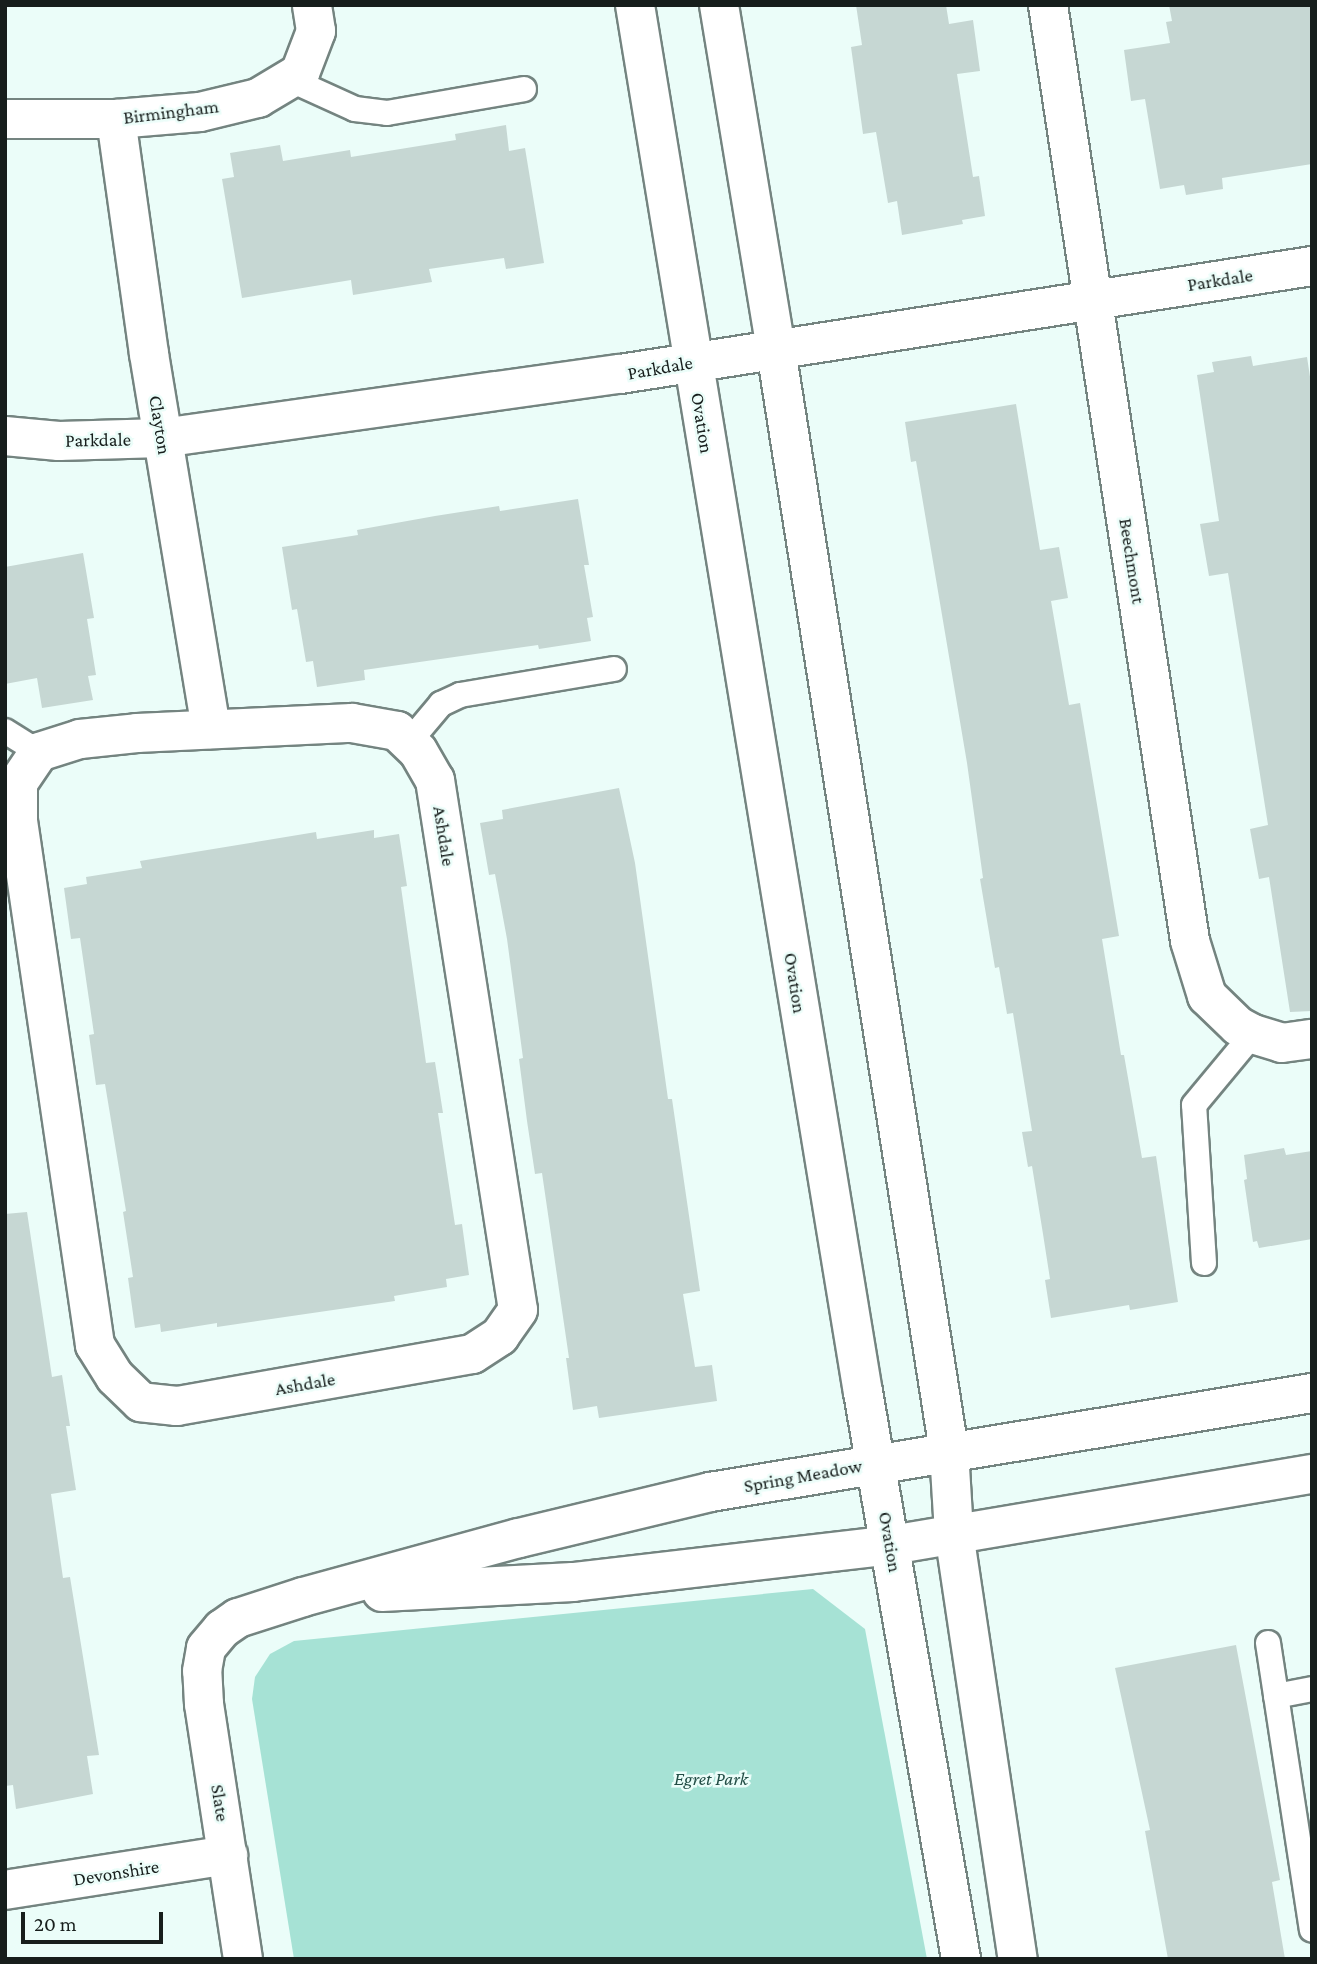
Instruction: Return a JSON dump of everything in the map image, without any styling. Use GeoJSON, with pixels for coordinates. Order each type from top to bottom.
{"type":"FeatureCollection","features":[{"type":"Feature","properties":{"kind":"street","name":"Birmingham"},"geometry":{"type":"LineString","coordinates":[[5,119],[116,119],[201,112],[258,98],[300,73],[316,31],[312,5]]}},
{"type":"Feature","properties":{"kind":"street","name":"Ovation"},"geometry":{"type":"LineString","coordinates":[[635,5],[875,1464],[961,1959]]}},
{"type":"Feature","properties":{"kind":"street"},"geometry":{"type":"LineString","coordinates":[[719,5],[949,1451],[954,1533],[1018,1959]]}},
{"type":"Feature","properties":{"kind":"street","name":"Beechmont"},"geometry":{"type":"LineString","coordinates":[[1048,5],[1190,941],[1207,996],[1238,1026],[1282,1043],[1312,1039]]}},
{"type":"Feature","properties":{"kind":"street","name":"Clayton"},"geometry":{"type":"LineString","coordinates":[[116,119],[162,438],[211,729]]}},
{"type":"Feature","properties":{"kind":"street","name":"Parkdale"},"geometry":{"type":"LineString","coordinates":[[5,436],[59,441],[162,438],[620,374],[1312,266]]}},
{"type":"Feature","properties":{"kind":"street"},"geometry":{"type":"LineString","coordinates":[[40,752],[80,739],[211,729],[352,723],[397,731],[409,742]]}},
{"type":"Feature","properties":{"kind":"street","name":"Ashdale"},"geometry":{"type":"LineString","coordinates":[[40,752],[18,783],[18,821],[95,1345],[115,1377],[141,1402],[177,1406],[472,1354],[500,1336],[519,1310],[435,780],[409,742]]}},
{"type":"Feature","properties":{"kind":"street","name":"Spring Meadow"},"geometry":{"type":"LineString","coordinates":[[206,1648],[222,1629],[238,1618],[303,1597],[519,1538],[709,1492],[1312,1392]]}},
{"type":"Feature","properties":{"kind":"street","name":"Spring Meadow"},"geometry":{"type":"LineString","coordinates":[[303,1597],[573,1582],[891,1545],[1312,1474]]}},
{"type":"Feature","properties":{"kind":"street","name":"Slate"},"geometry":{"type":"LineString","coordinates":[[206,1648],[202,1671],[204,1704],[243,1959]]}},
{"type":"Feature","properties":{"kind":"street","name":"Devonshire"},"geometry":{"type":"LineString","coordinates":[[5,1890],[228,1855]]}},
{"type":"Feature","properties":{"kind":"lane"},"geometry":{"type":"LineString","coordinates":[[289,79],[355,109],[387,113],[524,89]]}},
{"type":"Feature","properties":{"kind":"lane"},"geometry":{"type":"LineString","coordinates":[[409,742],[441,704],[460,695],[614,669]]}},
{"type":"Feature","properties":{"kind":"lane"},"geometry":{"type":"LineString","coordinates":[[5,731],[40,752]]}},
{"type":"Feature","properties":{"kind":"lane"},"geometry":{"type":"LineString","coordinates":[[1204,1263],[1194,1105],[1253,1034]]}},
{"type":"Feature","properties":{"kind":"lane"},"geometry":{"type":"LineString","coordinates":[[1268,1643],[1312,1930]]}},
{"type":"Feature","properties":{"kind":"lane"},"geometry":{"type":"LineString","coordinates":[[1276,1696],[1312,1689]]}},
{"type":"Feature","properties":{"kind":"green space","name":"Egret Park"},"geometry":{"type":"Polygon","coordinates":[[[813,1589],[865,1629],[927,1959],[294,1959],[252,1699],[255,1677],[270,1654],[294,1641],[813,1589]]]}},
{"type":"Feature","properties":{"kind":"building"},"geometry":{"type":"Polygon","coordinates":[[[856,5],[946,5],[949,24],[973,20],[980,71],[957,74],[973,177],[979,176],[985,216],[962,220],[963,224],[902,235],[897,201],[888,203],[876,132],[863,134],[851,47],[862,45],[856,5]]]}},
{"type":"Feature","properties":{"kind":"building"},"geometry":{"type":"Polygon","coordinates":[[[1169,5],[1312,5],[1312,164],[1222,178],[1223,189],[1186,195],[1184,185],[1160,189],[1145,99],[1131,101],[1124,50],[1170,43],[1166,22],[1172,21],[1169,5]]]}},
{"type":"Feature","properties":{"kind":"building"},"geometry":{"type":"Polygon","coordinates":[[[506,125],[509,151],[525,148],[544,263],[506,269],[504,258],[429,269],[432,282],[353,295],[351,280],[242,298],[222,179],[234,177],[230,153],[280,145],[283,161],[350,150],[351,157],[456,140],[455,134],[506,125]]]}},
{"type":"Feature","properties":{"kind":"building"},"geometry":{"type":"Polygon","coordinates":[[[1251,356],[1253,366],[1307,357],[1312,390],[1312,1011],[1290,1012],[1269,877],[1259,879],[1250,829],[1268,825],[1228,573],[1209,576],[1200,524],[1219,521],[1197,375],[1214,372],[1212,362],[1251,356]]]}},
{"type":"Feature","properties":{"kind":"building"},"geometry":{"type":"Polygon","coordinates":[[[1016,404],[1040,550],[1059,547],[1068,598],[1051,601],[1069,705],[1080,703],[1119,936],[1102,939],[1121,1055],[1124,1055],[1142,1158],[1156,1156],[1178,1302],[1130,1310],[1129,1305],[1051,1318],[1045,1280],[1050,1279],[1043,1234],[1032,1166],[1028,1167],[1022,1132],[1032,1131],[1013,1013],[1007,1014],[999,967],[995,968],[980,879],[983,878],[967,763],[916,461],[911,462],[905,422],[1016,404]]]}},
{"type":"Feature","properties":{"kind":"building"},"geometry":{"type":"Polygon","coordinates":[[[578,499],[589,565],[584,565],[593,617],[587,618],[591,641],[539,649],[538,645],[364,670],[365,680],[317,687],[313,661],[306,662],[297,609],[292,610],[282,547],[358,535],[357,530],[435,516],[499,506],[500,511],[578,499]]]}},
{"type":"Feature","properties":{"kind":"building"},"geometry":{"type":"Polygon","coordinates":[[[83,553],[94,618],[87,619],[96,675],[88,676],[93,700],[42,708],[37,678],[5,684],[5,567],[83,553]]]}},
{"type":"Feature","properties":{"kind":"building"},"geometry":{"type":"Polygon","coordinates":[[[619,788],[635,863],[668,1099],[672,1099],[700,1291],[683,1294],[695,1367],[712,1365],[717,1401],[599,1418],[597,1406],[573,1410],[566,1358],[569,1358],[542,1173],[535,1174],[527,1121],[519,1059],[523,1058],[507,939],[495,874],[489,875],[480,823],[503,819],[502,810],[619,788]]]}},
{"type":"Feature","properties":{"kind":"building"},"geometry":{"type":"Polygon","coordinates":[[[374,830],[374,838],[399,834],[407,886],[401,887],[426,1063],[435,1062],[443,1113],[438,1113],[455,1225],[462,1224],[469,1275],[446,1279],[447,1287],[394,1296],[395,1301],[217,1327],[217,1323],[161,1332],[160,1324],[135,1328],[128,1278],[133,1277],[123,1212],[126,1211],[105,1084],[96,1085],[89,1035],[94,1034],[80,938],[71,939],[64,888],[87,884],[86,877],[142,868],[140,861],[316,832],[317,839],[374,830]]]}},
{"type":"Feature","properties":{"kind":"building"},"geometry":{"type":"Polygon","coordinates":[[[1284,1148],[1286,1155],[1312,1151],[1312,1239],[1259,1248],[1257,1241],[1253,1242],[1244,1180],[1247,1179],[1244,1155],[1284,1148]]]}},
{"type":"Feature","properties":{"kind":"building"},"geometry":{"type":"Polygon","coordinates":[[[27,1212],[52,1377],[62,1375],[70,1426],[66,1426],[76,1490],[51,1494],[63,1578],[70,1577],[99,1755],[87,1756],[93,1794],[16,1809],[13,1785],[5,1786],[5,1214],[27,1212]]]}},
{"type":"Feature","properties":{"kind":"building"},"geometry":{"type":"Polygon","coordinates":[[[1236,1645],[1280,1880],[1272,1882],[1285,1959],[1168,1959],[1145,1831],[1150,1830],[1115,1668],[1236,1645]]]}}]}
